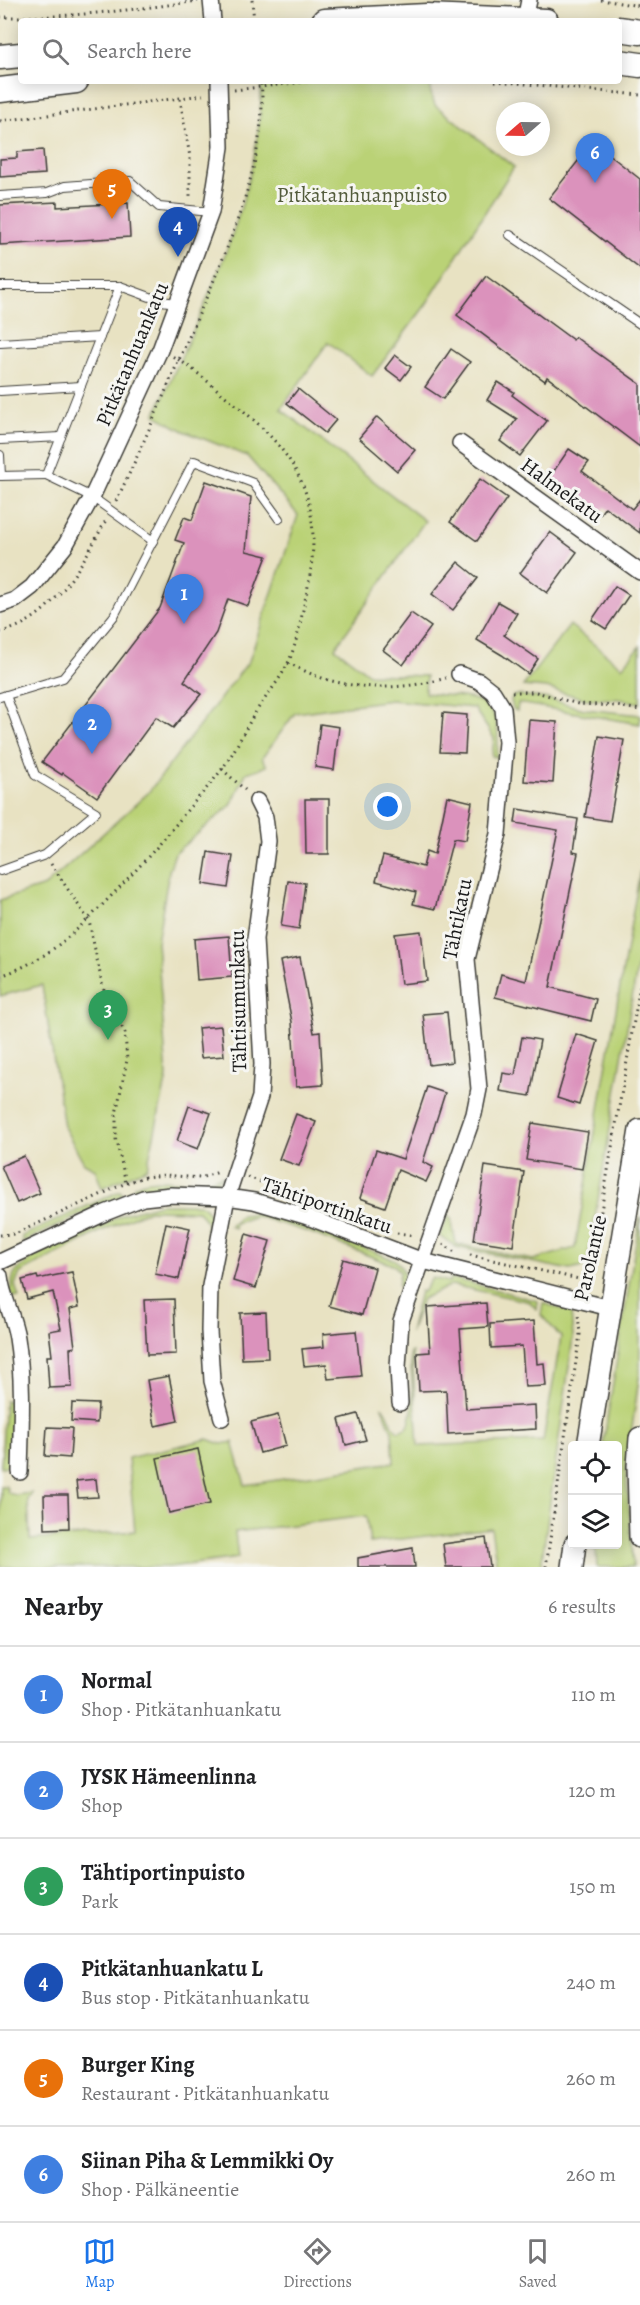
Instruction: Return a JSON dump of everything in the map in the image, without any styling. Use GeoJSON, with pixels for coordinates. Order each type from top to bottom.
{"type":"FeatureCollection","features":[{"type":"Feature","properties":{"kind":"main road"},"geometry":{"type":"LineString","coordinates":[[386,18],[533,14]]}},
{"type":"Feature","properties":{"kind":"main road"},"geometry":{"type":"LineString","coordinates":[[622,29],[640,32]]}},
{"type":"Feature","properties":{"kind":"main road"},"geometry":{"type":"LineString","coordinates":[[0,57],[18,55]]}},
{"type":"Feature","properties":{"kind":"main road"},"geometry":{"type":"LineString","coordinates":[[622,62],[640,65]]}},
{"type":"Feature","properties":{"kind":"main road"},"geometry":{"type":"LineString","coordinates":[[0,90],[51,84]]}},
{"type":"Feature","properties":{"kind":"main road","name":"Parolantie"},"geometry":{"type":"LineString","coordinates":[[589,1441],[640,1130]]}},
{"type":"Feature","properties":{"kind":"main road"},"geometry":{"type":"LineString","coordinates":[[640,1438],[638,1475],[640,1537]]}},
{"type":"Feature","properties":{"kind":"main road"},"geometry":{"type":"LineString","coordinates":[[572,1567],[574,1549]]}},
{"type":"Feature","properties":{"kind":"street"},"geometry":{"type":"LineString","coordinates":[[210,0],[213,18]]}},
{"type":"Feature","properties":{"kind":"street","name":"Pitkätanhuankatu"},"geometry":{"type":"LineString","coordinates":[[0,605],[15,600],[32,587],[65,546],[92,497],[160,350],[211,212],[221,147],[219,87]]}},
{"type":"Feature","properties":{"kind":"street","name":"Halmekatu"},"geometry":{"type":"LineString","coordinates":[[460,443],[640,572]]}},
{"type":"Feature","properties":{"kind":"street"},"geometry":{"type":"LineString","coordinates":[[459,674],[479,681],[493,692]]}},
{"type":"Feature","properties":{"kind":"street","name":"Tähtikatu"},"geometry":{"type":"LineString","coordinates":[[400,1403],[398,1367],[401,1321],[474,1114],[479,1089],[467,958],[499,822],[506,742],[503,708],[493,692]]}},
{"type":"Feature","properties":{"kind":"street","name":"Tähtisumunkatu"},"geometry":{"type":"LineString","coordinates":[[222,1418],[212,1381],[209,1330],[210,1286],[227,1197],[260,1097],[262,1064],[255,939],[268,841],[265,817],[256,801]]}},
{"type":"Feature","properties":{"kind":"street","name":"Tähtiportinkatu"},"geometry":{"type":"LineString","coordinates":[[0,1262],[105,1213],[143,1198],[171,1195],[227,1197],[254,1201],[305,1216],[423,1261],[610,1308]]}},
{"type":"Feature","properties":{"kind":"street"},"geometry":{"type":"LineString","coordinates":[[0,1276],[13,1317],[20,1358],[22,1386],[20,1472]]}},
{"type":"Feature","properties":{"kind":"lane"},"geometry":{"type":"LineString","coordinates":[[0,196],[47,193],[65,186],[130,182],[159,207],[211,212]]}},
{"type":"Feature","properties":{"kind":"lane"},"geometry":{"type":"LineString","coordinates":[[510,235],[640,324]]}},
{"type":"Feature","properties":{"kind":"lane"},"geometry":{"type":"LineString","coordinates":[[0,286],[120,286],[161,301],[177,303]]}},
{"type":"Feature","properties":{"kind":"lane"},"geometry":{"type":"LineString","coordinates":[[46,475],[120,286]]}},
{"type":"Feature","properties":{"kind":"lane"},"geometry":{"type":"LineString","coordinates":[[0,343],[100,337]]}},
{"type":"Feature","properties":{"kind":"lane"},"geometry":{"type":"LineString","coordinates":[[0,391],[81,386]]}},
{"type":"Feature","properties":{"kind":"lane"},"geometry":{"type":"LineString","coordinates":[[0,440],[61,437]]}},
{"type":"Feature","properties":{"kind":"lane"},"geometry":{"type":"LineString","coordinates":[[0,455],[0,476],[46,475],[92,497],[153,541]]}},
{"type":"Feature","properties":{"kind":"lane"},"geometry":{"type":"LineString","coordinates":[[0,871],[45,855],[96,812],[35,775],[3,696],[63,678],[114,616],[194,460],[253,483],[279,519]]}},
{"type":"Feature","properties":{"kind":"path"},"geometry":{"type":"LineString","coordinates":[[0,17],[42,18],[96,14],[174,2],[210,0]]}},
{"type":"Feature","properties":{"kind":"path"},"geometry":{"type":"LineString","coordinates":[[252,0],[254,18]]}},
{"type":"Feature","properties":{"kind":"path"},"geometry":{"type":"LineString","coordinates":[[601,0],[640,6]]}},
{"type":"Feature","properties":{"kind":"path"},"geometry":{"type":"LineString","coordinates":[[96,14],[97,18]]}},
{"type":"Feature","properties":{"kind":"path"},"geometry":{"type":"LineString","coordinates":[[0,122],[180,99],[219,87],[266,84]]}},
{"type":"Feature","properties":{"kind":"path"},"geometry":{"type":"LineString","coordinates":[[526,84],[640,95]]}},
{"type":"Feature","properties":{"kind":"path"},"geometry":{"type":"LineString","coordinates":[[180,99],[190,157],[190,209]]}},
{"type":"Feature","properties":{"kind":"path"},"geometry":{"type":"LineString","coordinates":[[0,976],[24,969],[89,921],[165,838],[222,769],[288,663],[297,638],[315,544],[311,509],[292,464],[275,440],[246,412],[196,370],[179,360]]}},
{"type":"Feature","properties":{"kind":"path"},"geometry":{"type":"LineString","coordinates":[[288,663],[321,678],[344,684],[371,686],[419,685],[459,674]]}},
{"type":"Feature","properties":{"kind":"path"},"geometry":{"type":"LineString","coordinates":[[493,692],[536,692],[578,704],[640,710]]}},
{"type":"Feature","properties":{"kind":"path"},"geometry":{"type":"LineString","coordinates":[[222,769],[256,801]]}},
{"type":"Feature","properties":{"kind":"path"},"geometry":{"type":"LineString","coordinates":[[45,855],[89,921],[103,988],[125,1033],[127,1059],[116,1114],[116,1139],[126,1184]]}},
{"type":"Feature","properties":{"kind":"path","name":"Parolantie"},"geometry":{"type":"LineString","coordinates":[[546,1567],[580,1334],[578,1317],[583,1280],[592,1263],[640,986]]}},
{"type":"Feature","properties":{"kind":"green space","name":"Pitkätanhuanpuisto"},"geometry":{"type":"Polygon","coordinates":[[[431,84],[430,90],[435,105],[496,153],[496,156],[500,156],[514,167],[425,306],[372,376],[328,342],[281,409],[425,521],[335,648],[369,674],[426,676],[425,693],[472,699],[483,703],[491,710],[496,720],[497,757],[492,756],[494,738],[474,708],[391,700],[295,713],[262,758],[267,766],[246,773],[231,805],[175,853],[169,871],[157,942],[167,1077],[147,1168],[102,1188],[95,1169],[84,1163],[64,1127],[42,985],[0,996],[0,900],[45,886],[148,793],[249,661],[298,515],[247,456],[184,431],[155,415],[225,255],[240,213],[259,128],[261,86],[431,84]]]}},
{"type":"Feature","properties":{"kind":"green space"},"geometry":{"type":"Polygon","coordinates":[[[570,625],[622,667],[640,646],[640,703],[618,699],[586,699],[546,688],[523,686],[570,625]]]}},
{"type":"Feature","properties":{"kind":"green space"},"geometry":{"type":"Polygon","coordinates":[[[513,696],[549,699],[584,709],[640,715],[640,724],[518,703],[517,711],[513,709],[511,700],[513,696]]]}},
{"type":"Feature","properties":{"kind":"green space"},"geometry":{"type":"Polygon","coordinates":[[[640,871],[640,951],[588,1259],[584,1267],[570,1270],[456,1247],[440,1236],[448,1216],[451,1218],[456,1244],[533,1260],[575,1248],[640,871]]]}},
{"type":"Feature","properties":{"kind":"green space"},"geometry":{"type":"Polygon","coordinates":[[[223,1175],[217,1182],[207,1187],[160,1186],[134,1191],[134,1186],[149,1181],[200,1182],[223,1175]]]}},
{"type":"Feature","properties":{"kind":"green space"},"geometry":{"type":"Polygon","coordinates":[[[120,1191],[124,1195],[22,1242],[22,1236],[120,1191]]]}},
{"type":"Feature","properties":{"kind":"green space"},"geometry":{"type":"Polygon","coordinates":[[[159,1204],[199,1204],[210,1215],[212,1230],[206,1231],[207,1223],[198,1211],[149,1210],[99,1232],[20,1273],[15,1285],[19,1297],[14,1298],[10,1289],[14,1275],[30,1261],[29,1259],[124,1214],[159,1204]]]}},
{"type":"Feature","properties":{"kind":"green space"},"geometry":{"type":"Polygon","coordinates":[[[258,1210],[310,1227],[395,1260],[404,1273],[403,1289],[398,1287],[400,1272],[395,1266],[311,1233],[256,1216],[235,1223],[234,1228],[230,1226],[241,1215],[256,1213],[258,1210]]]}},
{"type":"Feature","properties":{"kind":"green space"},"geometry":{"type":"Polygon","coordinates":[[[640,1217],[640,1371],[626,1471],[633,1567],[597,1567],[596,1550],[589,1549],[622,1549],[622,1441],[604,1441],[640,1217]]]}},
{"type":"Feature","properties":{"kind":"green space"},"geometry":{"type":"Polygon","coordinates":[[[432,1278],[449,1282],[451,1278],[538,1301],[537,1310],[530,1302],[452,1285],[422,1299],[410,1333],[420,1291],[423,1292],[432,1278]]]}},
{"type":"Feature","properties":{"kind":"green space"},"geometry":{"type":"Polygon","coordinates":[[[543,1303],[571,1312],[573,1337],[541,1567],[497,1567],[491,1528],[370,1543],[366,1516],[235,1532],[238,1558],[169,1567],[0,1567],[1,1486],[6,1486],[8,1493],[15,1495],[32,1493],[28,1499],[30,1540],[135,1531],[128,1458],[208,1439],[221,1444],[233,1442],[245,1485],[394,1462],[392,1431],[382,1407],[398,1431],[407,1428],[413,1402],[410,1353],[412,1352],[418,1446],[543,1441],[561,1337],[541,1315],[543,1303]]]}},
{"type":"Feature","properties":{"kind":"green space"},"geometry":{"type":"Polygon","coordinates":[[[5,1400],[13,1402],[8,1466],[1,1467],[5,1400]]]}},
{"type":"Feature","properties":{"kind":"building"},"geometry":{"type":"Polygon","coordinates":[[[593,142],[640,179],[640,269],[549,198],[593,142]]]}},
{"type":"Feature","properties":{"kind":"building"},"geometry":{"type":"Polygon","coordinates":[[[43,150],[45,174],[0,177],[0,159],[17,158],[17,152],[43,150]]]}},
{"type":"Feature","properties":{"kind":"building"},"geometry":{"type":"Polygon","coordinates":[[[57,202],[57,207],[128,203],[130,237],[0,245],[0,205],[57,202]]]}},
{"type":"Feature","properties":{"kind":"building"},"geometry":{"type":"Polygon","coordinates":[[[486,276],[573,340],[575,337],[640,384],[640,447],[547,377],[545,381],[457,315],[486,276]]]}},
{"type":"Feature","properties":{"kind":"building"},"geometry":{"type":"Polygon","coordinates":[[[451,349],[470,362],[443,399],[425,387],[451,349]]]}},
{"type":"Feature","properties":{"kind":"building"},"geometry":{"type":"Polygon","coordinates":[[[395,355],[411,367],[401,380],[385,368],[395,355]]]}},
{"type":"Feature","properties":{"kind":"building"},"geometry":{"type":"Polygon","coordinates":[[[498,382],[514,392],[512,395],[547,421],[520,456],[500,441],[517,419],[487,400],[498,382]]]}},
{"type":"Feature","properties":{"kind":"building"},"geometry":{"type":"Polygon","coordinates":[[[298,389],[336,420],[325,433],[287,403],[298,389]]]}},
{"type":"Feature","properties":{"kind":"building"},"geometry":{"type":"Polygon","coordinates":[[[377,417],[415,450],[397,471],[359,438],[377,417]]]}},
{"type":"Feature","properties":{"kind":"building"},"geometry":{"type":"Polygon","coordinates":[[[569,449],[589,462],[582,471],[632,509],[640,499],[640,533],[605,507],[600,514],[549,478],[569,449]]]}},
{"type":"Feature","properties":{"kind":"building"},"geometry":{"type":"Polygon","coordinates":[[[480,479],[507,498],[477,541],[450,522],[480,479]]]}},
{"type":"Feature","properties":{"kind":"building"},"geometry":{"type":"Polygon","coordinates":[[[206,481],[251,497],[246,551],[267,556],[248,606],[228,599],[216,633],[184,681],[201,694],[173,728],[156,717],[97,797],[63,773],[62,775],[42,762],[160,608],[184,543],[175,540],[184,517],[192,520],[206,481]]]}},
{"type":"Feature","properties":{"kind":"building"},"geometry":{"type":"Polygon","coordinates":[[[550,532],[577,552],[547,593],[520,573],[550,532]]]}},
{"type":"Feature","properties":{"kind":"building"},"geometry":{"type":"Polygon","coordinates":[[[458,562],[478,578],[453,610],[432,594],[458,562]]]}},
{"type":"Feature","properties":{"kind":"building"},"geometry":{"type":"Polygon","coordinates":[[[615,586],[629,595],[606,629],[592,620],[615,586]]]}},
{"type":"Feature","properties":{"kind":"building"},"geometry":{"type":"Polygon","coordinates":[[[498,602],[517,613],[504,635],[538,659],[528,674],[477,640],[498,602]]]}},
{"type":"Feature","properties":{"kind":"building"},"geometry":{"type":"Polygon","coordinates":[[[411,613],[431,627],[403,665],[383,650],[411,613]]]}},
{"type":"Feature","properties":{"kind":"building"},"geometry":{"type":"Polygon","coordinates":[[[443,713],[467,715],[465,753],[440,752],[443,713]]]}},
{"type":"Feature","properties":{"kind":"building"},"geometry":{"type":"Polygon","coordinates":[[[529,720],[557,722],[553,783],[524,781],[529,720]]]}},
{"type":"Feature","properties":{"kind":"building"},"geometry":{"type":"Polygon","coordinates":[[[320,724],[339,727],[334,770],[315,767],[320,724]]]}},
{"type":"Feature","properties":{"kind":"building"},"geometry":{"type":"Polygon","coordinates":[[[599,736],[624,740],[610,821],[585,817],[599,736]]]}},
{"type":"Feature","properties":{"kind":"building"},"geometry":{"type":"Polygon","coordinates":[[[447,796],[472,802],[465,841],[453,839],[435,909],[413,904],[416,892],[376,881],[383,856],[423,867],[427,851],[435,854],[447,796]]]}},
{"type":"Feature","properties":{"kind":"building"},"geometry":{"type":"Polygon","coordinates":[[[305,799],[329,799],[329,854],[306,854],[305,799]]]}},
{"type":"Feature","properties":{"kind":"building"},"geometry":{"type":"Polygon","coordinates":[[[517,809],[578,819],[573,852],[578,853],[550,987],[596,999],[591,1021],[495,997],[501,974],[526,981],[558,830],[515,823],[517,809]]]}},
{"type":"Feature","properties":{"kind":"building"},"geometry":{"type":"Polygon","coordinates":[[[208,852],[233,856],[228,888],[203,884],[208,852]]]}},
{"type":"Feature","properties":{"kind":"building"},"geometry":{"type":"Polygon","coordinates":[[[288,881],[305,883],[299,929],[281,926],[288,881]]]}},
{"type":"Feature","properties":{"kind":"building"},"geometry":{"type":"Polygon","coordinates":[[[421,931],[427,981],[401,984],[395,934],[421,931]]]}},
{"type":"Feature","properties":{"kind":"building"},"geometry":{"type":"Polygon","coordinates":[[[229,936],[232,977],[197,980],[194,939],[229,936]]]}},
{"type":"Feature","properties":{"kind":"building"},"geometry":{"type":"Polygon","coordinates":[[[300,957],[314,1033],[320,1032],[323,1085],[296,1087],[292,1022],[280,961],[300,957]]]}},
{"type":"Feature","properties":{"kind":"building"},"geometry":{"type":"Polygon","coordinates":[[[447,1012],[452,1062],[429,1065],[423,1014],[447,1012]]]}},
{"type":"Feature","properties":{"kind":"building"},"geometry":{"type":"Polygon","coordinates":[[[221,1026],[224,1056],[201,1058],[198,1028],[221,1026]]]}},
{"type":"Feature","properties":{"kind":"building"},"geometry":{"type":"Polygon","coordinates":[[[576,1034],[598,1041],[579,1105],[557,1098],[576,1034]]]}},
{"type":"Feature","properties":{"kind":"building"},"geometry":{"type":"Polygon","coordinates":[[[522,1037],[540,1040],[530,1096],[500,1091],[503,1073],[515,1075],[522,1037]]]}},
{"type":"Feature","properties":{"kind":"building"},"geometry":{"type":"Polygon","coordinates":[[[427,1087],[445,1093],[423,1162],[433,1167],[426,1182],[398,1170],[385,1207],[360,1198],[376,1150],[403,1159],[427,1087]]]}},
{"type":"Feature","properties":{"kind":"building"},"geometry":{"type":"Polygon","coordinates":[[[189,1106],[211,1113],[198,1149],[177,1141],[189,1106]]]}},
{"type":"Feature","properties":{"kind":"building"},"geometry":{"type":"Polygon","coordinates":[[[296,1114],[316,1122],[299,1166],[279,1159],[296,1114]]]}},
{"type":"Feature","properties":{"kind":"building"},"geometry":{"type":"Polygon","coordinates":[[[532,1123],[588,1132],[582,1169],[526,1160],[532,1123]]]}},
{"type":"Feature","properties":{"kind":"building"},"geometry":{"type":"Polygon","coordinates":[[[24,1156],[40,1193],[17,1203],[1,1166],[24,1156]]]}},
{"type":"Feature","properties":{"kind":"building"},"geometry":{"type":"Polygon","coordinates":[[[485,1166],[524,1172],[513,1246],[474,1240],[485,1166]]]}},
{"type":"Feature","properties":{"kind":"building"},"geometry":{"type":"Polygon","coordinates":[[[166,1223],[190,1228],[179,1279],[155,1274],[166,1223]]]}},
{"type":"Feature","properties":{"kind":"building"},"geometry":{"type":"Polygon","coordinates":[[[246,1234],[270,1241],[256,1288],[233,1281],[246,1234]]]}},
{"type":"Feature","properties":{"kind":"building"},"geometry":{"type":"Polygon","coordinates":[[[343,1259],[375,1268],[362,1315],[329,1306],[343,1259]]]}},
{"type":"Feature","properties":{"kind":"building"},"geometry":{"type":"Polygon","coordinates":[[[72,1272],[79,1307],[70,1309],[75,1347],[70,1348],[72,1387],[49,1388],[47,1356],[52,1356],[49,1331],[61,1329],[53,1292],[27,1299],[22,1280],[72,1272]]]}},
{"type":"Feature","properties":{"kind":"building"},"geometry":{"type":"Polygon","coordinates":[[[174,1299],[176,1354],[147,1355],[144,1300],[174,1299]]]}},
{"type":"Feature","properties":{"kind":"building"},"geometry":{"type":"Polygon","coordinates":[[[486,1303],[488,1327],[460,1329],[466,1409],[535,1405],[536,1429],[448,1434],[446,1390],[419,1391],[417,1353],[430,1352],[427,1307],[486,1303]]]}},
{"type":"Feature","properties":{"kind":"building"},"geometry":{"type":"Polygon","coordinates":[[[266,1312],[268,1358],[242,1359],[240,1313],[266,1312]]]}},
{"type":"Feature","properties":{"kind":"building"},"geometry":{"type":"Polygon","coordinates":[[[534,1321],[537,1364],[544,1363],[546,1386],[525,1387],[522,1346],[491,1348],[490,1324],[534,1321]]]}},
{"type":"Feature","properties":{"kind":"building"},"geometry":{"type":"Polygon","coordinates":[[[356,1331],[361,1376],[328,1379],[326,1364],[304,1366],[302,1349],[324,1347],[323,1334],[356,1331]]]}},
{"type":"Feature","properties":{"kind":"building"},"geometry":{"type":"Polygon","coordinates":[[[169,1376],[178,1421],[155,1426],[147,1380],[169,1376]]]}},
{"type":"Feature","properties":{"kind":"building"},"geometry":{"type":"Polygon","coordinates":[[[72,1403],[98,1404],[97,1423],[71,1421],[72,1403]]]}},
{"type":"Feature","properties":{"kind":"building"},"geometry":{"type":"Polygon","coordinates":[[[358,1414],[366,1440],[346,1445],[339,1419],[358,1414]]]}},
{"type":"Feature","properties":{"kind":"building"},"geometry":{"type":"Polygon","coordinates":[[[278,1415],[286,1446],[260,1453],[251,1422],[278,1415]]]}},
{"type":"Feature","properties":{"kind":"building"},"geometry":{"type":"Polygon","coordinates":[[[47,1427],[72,1428],[70,1458],[45,1456],[47,1427]]]}},
{"type":"Feature","properties":{"kind":"building"},"geometry":{"type":"Polygon","coordinates":[[[198,1449],[210,1504],[169,1513],[157,1458],[198,1449]]]}},
{"type":"Feature","properties":{"kind":"building"},"geometry":{"type":"Polygon","coordinates":[[[96,1479],[98,1497],[78,1498],[76,1481],[96,1479]]]}},
{"type":"Feature","properties":{"kind":"building"},"geometry":{"type":"Polygon","coordinates":[[[44,1495],[68,1495],[69,1528],[45,1529],[44,1495]]]}},
{"type":"Feature","properties":{"kind":"building"},"geometry":{"type":"Polygon","coordinates":[[[486,1538],[490,1567],[446,1567],[443,1544],[486,1538]]]}},
{"type":"Feature","properties":{"kind":"building"},"geometry":{"type":"Polygon","coordinates":[[[413,1548],[415,1567],[358,1567],[358,1558],[413,1548]]]}},
{"type":"Feature","properties":{"kind":"place","name":"Siinan Piha & Lemmikki Oy"},"geometry":{"type":"Point","coordinates":[595,183]}},
{"type":"Feature","properties":{"kind":"place","name":"Burger King"},"geometry":{"type":"Point","coordinates":[112,219]}},
{"type":"Feature","properties":{"kind":"place","name":"Pitkätanhuankatu L"},"geometry":{"type":"Point","coordinates":[178,257]}},
{"type":"Feature","properties":{"kind":"place","name":"Normal"},"geometry":{"type":"Point","coordinates":[184,624]}},
{"type":"Feature","properties":{"kind":"place","name":"JYSK Hämeenlinna"},"geometry":{"type":"Point","coordinates":[92,754]}},
{"type":"Feature","properties":{"kind":"place","name":"Tähtiportinpuisto"},"geometry":{"type":"Point","coordinates":[108,1040]}}]}
